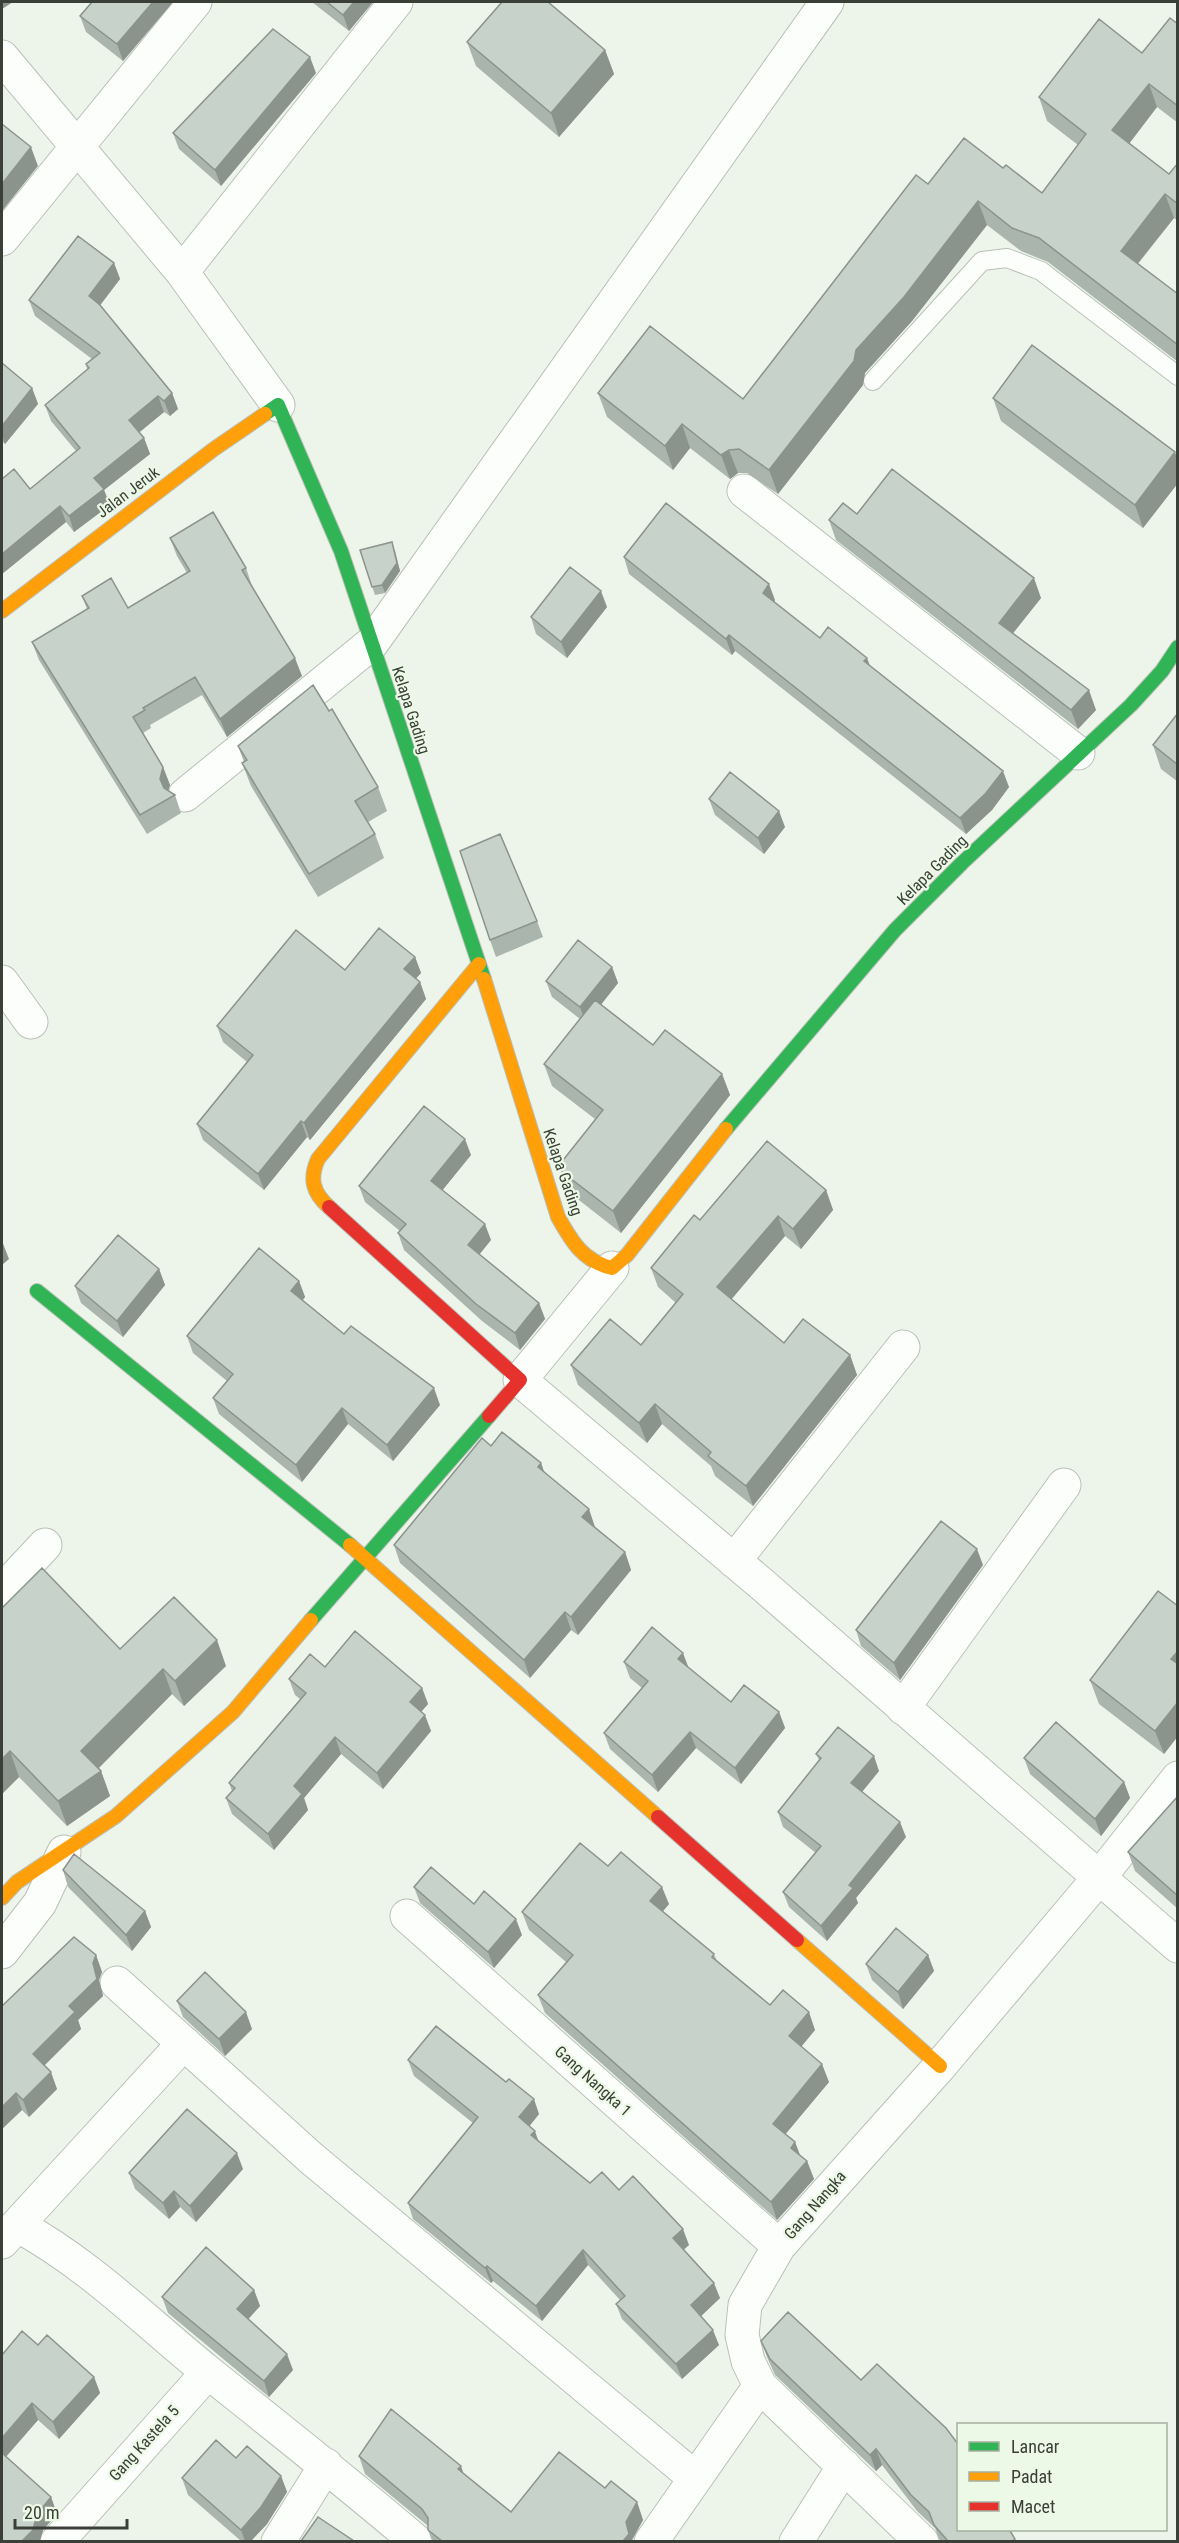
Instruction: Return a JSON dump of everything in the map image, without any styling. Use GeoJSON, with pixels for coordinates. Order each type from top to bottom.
{"type":"FeatureCollection","features":[{"type":"Feature","properties":{"kind":"street"},"geometry":{"type":"LineString","coordinates":[[2,239],[195,2]]}},
{"type":"Feature","properties":{"kind":"street"},"geometry":{"type":"LineString","coordinates":[[182,272],[396,2]]}},
{"type":"Feature","properties":{"kind":"street"},"geometry":{"type":"LineString","coordinates":[[185,795],[372,643],[827,2]]}},
{"type":"Feature","properties":{"kind":"street"},"geometry":{"type":"LineString","coordinates":[[2,57],[182,272],[278,405]]}},
{"type":"Feature","properties":{"kind":"street","name":"Kelapa Gading"},"geometry":{"type":"LineString","coordinates":[[278,405],[341,551],[478,964],[558,1216],[579,1253],[594,1265],[612,1268],[627,1255],[796,1044],[895,930],[1139,697],[1162,671],[1178,647]]}},
{"type":"Feature","properties":{"kind":"street","name":"Jalan Jeruk"},"geometry":{"type":"LineString","coordinates":[[2,611],[204,456],[278,405]]}},
{"type":"Feature","properties":{"kind":"street"},"geometry":{"type":"LineString","coordinates":[[744,491],[1078,753]]}},
{"type":"Feature","properties":{"kind":"street"},"geometry":{"type":"LineString","coordinates":[[478,964],[318,1160],[310,1176],[313,1191],[520,1380],[734,1561],[1178,1946]]}},
{"type":"Feature","properties":{"kind":"street"},"geometry":{"type":"LineString","coordinates":[[2,982],[31,1022]]}},
{"type":"Feature","properties":{"kind":"street"},"geometry":{"type":"LineString","coordinates":[[2,1898],[17,1882],[116,1816],[233,1712],[520,1380],[612,1268]]}},
{"type":"Feature","properties":{"kind":"street"},"geometry":{"type":"LineString","coordinates":[[37,1291],[365,1557],[940,2066]]}},
{"type":"Feature","properties":{"kind":"street"},"geometry":{"type":"LineString","coordinates":[[734,1561],[903,1347]]}},
{"type":"Feature","properties":{"kind":"street"},"geometry":{"type":"LineString","coordinates":[[903,1708],[1064,1485]]}},
{"type":"Feature","properties":{"kind":"street"},"geometry":{"type":"LineString","coordinates":[[2,1592],[45,1545]]}},
{"type":"Feature","properties":{"kind":"street","name":"Gang Nangka"},"geometry":{"type":"LineString","coordinates":[[922,2541],[759,2386],[748,2361],[742,2335],[745,2305],[779,2246],[940,2066],[1098,1879],[1178,1778]]}},
{"type":"Feature","properties":{"kind":"street"},"geometry":{"type":"LineString","coordinates":[[2,1952],[40,1903],[64,1852]]}},
{"type":"Feature","properties":{"kind":"street","name":"Gang Nangka 1"},"geometry":{"type":"LineString","coordinates":[[407,1916],[779,2246]]}},
{"type":"Feature","properties":{"kind":"street"},"geometry":{"type":"LineString","coordinates":[[117,1983],[310,2158],[695,2478]]}},
{"type":"Feature","properties":{"kind":"street"},"geometry":{"type":"LineString","coordinates":[[184,2043],[9,2233],[74,2258],[208,2372],[326,2465],[417,2541]]}},
{"type":"Feature","properties":{"kind":"street","name":"Gang Kastela 5"},"geometry":{"type":"LineString","coordinates":[[57,2541],[208,2372]]}},
{"type":"Feature","properties":{"kind":"street"},"geometry":{"type":"LineString","coordinates":[[651,2541],[759,2386]]}},
{"type":"Feature","properties":{"kind":"street"},"geometry":{"type":"LineString","coordinates":[[278,2541],[326,2465]]}},
{"type":"Feature","properties":{"kind":"street"},"geometry":{"type":"LineString","coordinates":[[796,2541],[844,2466]]}},
{"type":"Feature","properties":{"kind":"lane"},"geometry":{"type":"LineString","coordinates":[[873,381],[982,261],[1006,258],[1041,271],[1178,376]]}},
{"type":"Feature","properties":{"kind":"building"},"geometry":{"type":"Polygon","coordinates":[[[92,2],[153,2],[117,44],[80,16],[92,2]]]}},
{"type":"Feature","properties":{"kind":"building"},"geometry":{"type":"Polygon","coordinates":[[[327,2],[354,2],[343,15],[327,2]]]}},
{"type":"Feature","properties":{"kind":"building"},"geometry":{"type":"Polygon","coordinates":[[[502,2],[548,2],[605,50],[551,113],[467,42],[502,2]]]}},
{"type":"Feature","properties":{"kind":"building"},"geometry":{"type":"Polygon","coordinates":[[[1170,18],[1178,24],[1178,106],[1149,84],[1112,130],[1169,174],[1178,163],[1178,204],[1165,194],[1121,251],[1178,294],[1178,345],[1039,238],[1012,228],[978,201],[904,297],[856,350],[854,361],[769,470],[739,449],[729,450],[721,455],[682,424],[665,446],[598,393],[650,326],[743,399],[916,175],[928,184],[964,138],[1003,168],[1006,165],[1042,193],[1086,134],[1039,97],[1099,19],[1142,53],[1170,18]]]}},
{"type":"Feature","properties":{"kind":"building"},"geometry":{"type":"Polygon","coordinates":[[[273,29],[310,57],[215,170],[173,133],[273,29]]]}},
{"type":"Feature","properties":{"kind":"building"},"geometry":{"type":"Polygon","coordinates":[[[2,124],[31,147],[2,184],[2,124]]]}},
{"type":"Feature","properties":{"kind":"building"},"geometry":{"type":"Polygon","coordinates":[[[78,236],[114,263],[89,296],[100,305],[172,393],[164,401],[158,396],[129,420],[144,438],[94,478],[104,489],[69,516],[60,506],[2,554],[2,479],[14,469],[30,489],[80,448],[45,405],[89,368],[86,364],[100,353],[29,300],[78,236]]]}},
{"type":"Feature","properties":{"kind":"building"},"geometry":{"type":"Polygon","coordinates":[[[1032,345],[1175,452],[1135,505],[993,398],[1032,345]]]}},
{"type":"Feature","properties":{"kind":"building"},"geometry":{"type":"Polygon","coordinates":[[[2,363],[32,388],[2,426],[2,363]]]}},
{"type":"Feature","properties":{"kind":"building"},"geometry":{"type":"Polygon","coordinates":[[[892,469],[1034,578],[999,623],[1089,690],[1071,710],[829,520],[843,503],[857,514],[892,469]]]}},
{"type":"Feature","properties":{"kind":"building"},"geometry":{"type":"Polygon","coordinates":[[[666,503],[769,584],[763,593],[820,638],[828,627],[867,658],[864,661],[1003,771],[986,793],[960,818],[729,635],[726,639],[624,557],[666,503]]]}},
{"type":"Feature","properties":{"kind":"building"},"geometry":{"type":"Polygon","coordinates":[[[213,512],[246,568],[242,570],[295,658],[220,719],[195,677],[143,708],[145,710],[133,717],[163,767],[160,779],[164,788],[175,795],[140,815],[32,642],[89,608],[82,596],[111,578],[128,608],[190,571],[170,538],[213,512]]]}},
{"type":"Feature","properties":{"kind":"building"},"geometry":{"type":"Polygon","coordinates":[[[392,542],[397,563],[382,585],[372,587],[360,550],[392,542]]]}},
{"type":"Feature","properties":{"kind":"building"},"geometry":{"type":"Polygon","coordinates":[[[570,567],[601,591],[561,642],[531,617],[570,567]]]}},
{"type":"Feature","properties":{"kind":"building"},"geometry":{"type":"Polygon","coordinates":[[[313,685],[329,711],[332,709],[378,787],[355,801],[375,834],[309,874],[242,763],[247,760],[238,746],[313,685]]]}},
{"type":"Feature","properties":{"kind":"building"},"geometry":{"type":"Polygon","coordinates":[[[1178,713],[1178,765],[1153,745],[1178,713]]]}},
{"type":"Feature","properties":{"kind":"building"},"geometry":{"type":"Polygon","coordinates":[[[730,772],[779,811],[758,838],[709,799],[730,772]]]}},
{"type":"Feature","properties":{"kind":"building"},"geometry":{"type":"Polygon","coordinates":[[[500,834],[537,921],[490,940],[460,851],[500,834]]]}},
{"type":"Feature","properties":{"kind":"building"},"geometry":{"type":"Polygon","coordinates":[[[379,928],[415,957],[404,969],[420,982],[304,1123],[301,1121],[258,1174],[197,1124],[253,1055],[217,1026],[296,930],[345,970],[379,928]]]}},
{"type":"Feature","properties":{"kind":"building"},"geometry":{"type":"Polygon","coordinates":[[[578,940],[612,967],[580,1007],[546,981],[578,940]]]}},
{"type":"Feature","properties":{"kind":"building"},"geometry":{"type":"Polygon","coordinates":[[[595,1000],[653,1045],[665,1030],[722,1074],[613,1211],[562,1172],[560,1164],[603,1110],[544,1064],[595,1000]]]}},
{"type":"Feature","properties":{"kind":"building"},"geometry":{"type":"Polygon","coordinates":[[[424,1106],[465,1139],[431,1181],[485,1224],[468,1245],[539,1303],[515,1333],[476,1304],[398,1233],[406,1224],[359,1186],[424,1106]]]}},
{"type":"Feature","properties":{"kind":"building"},"geometry":{"type":"Polygon","coordinates":[[[767,1141],[826,1190],[793,1229],[778,1216],[717,1287],[784,1343],[803,1319],[850,1355],[746,1486],[708,1456],[711,1452],[655,1404],[639,1423],[571,1365],[610,1319],[641,1345],[683,1294],[651,1268],[694,1215],[700,1220],[767,1141]]]}},
{"type":"Feature","properties":{"kind":"building"},"geometry":{"type":"Polygon","coordinates":[[[118,1235],[159,1269],[117,1321],[75,1286],[118,1235]]]}},
{"type":"Feature","properties":{"kind":"building"},"geometry":{"type":"Polygon","coordinates":[[[259,1248],[299,1281],[291,1291],[344,1334],[351,1326],[434,1388],[387,1445],[342,1408],[296,1465],[213,1398],[233,1374],[187,1336],[259,1248]]]}},
{"type":"Feature","properties":{"kind":"building"},"geometry":{"type":"Polygon","coordinates":[[[502,1432],[541,1463],[538,1467],[589,1509],[582,1517],[625,1552],[571,1617],[565,1612],[524,1660],[394,1545],[482,1438],[491,1446],[502,1432]]]}},
{"type":"Feature","properties":{"kind":"building"},"geometry":{"type":"Polygon","coordinates":[[[941,1521],[977,1549],[894,1663],[856,1630],[941,1521]]]}},
{"type":"Feature","properties":{"kind":"building"},"geometry":{"type":"Polygon","coordinates":[[[42,1568],[120,1649],[174,1597],[217,1640],[175,1681],[163,1669],[81,1751],[101,1771],[58,1801],[10,1751],[2,1759],[2,1608],[42,1568]]]}},
{"type":"Feature","properties":{"kind":"building"},"geometry":{"type":"Polygon","coordinates":[[[1158,1591],[1178,1606],[1178,1651],[1171,1659],[1178,1664],[1178,1702],[1155,1731],[1090,1680],[1158,1591]]]}},
{"type":"Feature","properties":{"kind":"building"},"geometry":{"type":"Polygon","coordinates":[[[652,1627],[683,1653],[678,1659],[731,1702],[744,1685],[779,1712],[735,1768],[690,1732],[652,1775],[604,1733],[648,1681],[624,1662],[652,1627]]]}},
{"type":"Feature","properties":{"kind":"building"},"geometry":{"type":"Polygon","coordinates":[[[355,1631],[422,1688],[410,1702],[425,1715],[377,1773],[335,1737],[294,1786],[302,1794],[268,1834],[226,1798],[235,1788],[229,1783],[306,1693],[289,1679],[310,1654],[325,1667],[355,1631]]]}},
{"type":"Feature","properties":{"kind":"building"},"geometry":{"type":"Polygon","coordinates":[[[1056,1722],[1124,1782],[1095,1819],[1024,1758],[1056,1722]]]}},
{"type":"Feature","properties":{"kind":"building"},"geometry":{"type":"Polygon","coordinates":[[[838,1727],[874,1756],[851,1783],[900,1822],[849,1885],[853,1888],[821,1926],[783,1892],[821,1846],[778,1812],[821,1758],[816,1754],[838,1727]]]}},
{"type":"Feature","properties":{"kind":"building"},"geometry":{"type":"Polygon","coordinates":[[[1178,1796],[1178,1896],[1128,1852],[1178,1796]]]}},
{"type":"Feature","properties":{"kind":"building"},"geometry":{"type":"Polygon","coordinates":[[[580,1843],[608,1866],[621,1852],[662,1887],[650,1901],[714,1954],[712,1957],[770,2005],[783,1990],[809,2012],[789,2036],[822,2064],[773,2124],[795,2142],[791,2148],[807,2161],[771,2202],[538,1995],[573,1955],[522,1912],[580,1843]]]}},
{"type":"Feature","properties":{"kind":"building"},"geometry":{"type":"Polygon","coordinates":[[[74,1854],[145,1911],[126,1935],[63,1870],[74,1854]]]}},
{"type":"Feature","properties":{"kind":"building"},"geometry":{"type":"Polygon","coordinates":[[[431,1867],[474,1904],[484,1891],[516,1919],[488,1952],[414,1887],[431,1867]]]}},
{"type":"Feature","properties":{"kind":"building"},"geometry":{"type":"Polygon","coordinates":[[[896,1928],[928,1955],[898,1992],[866,1964],[896,1928]]]}},
{"type":"Feature","properties":{"kind":"building"},"geometry":{"type":"Polygon","coordinates":[[[74,1937],[96,1955],[93,1963],[97,1979],[69,2006],[75,2012],[33,2054],[51,2072],[23,2100],[16,2093],[2,2107],[2,2006],[74,1937]]]}},
{"type":"Feature","properties":{"kind":"building"},"geometry":{"type":"Polygon","coordinates":[[[205,1972],[246,2012],[219,2039],[177,2001],[205,1972]]]}},
{"type":"Feature","properties":{"kind":"building"},"geometry":{"type":"Polygon","coordinates":[[[436,2026],[506,2082],[509,2079],[534,2099],[519,2117],[535,2131],[531,2135],[590,2183],[602,2172],[619,2190],[633,2176],[683,2229],[673,2238],[714,2283],[691,2305],[713,2330],[676,2364],[616,2304],[625,2296],[583,2250],[536,2306],[487,2266],[485,2268],[408,2203],[478,2117],[408,2060],[436,2026]]]}},
{"type":"Feature","properties":{"kind":"building"},"geometry":{"type":"Polygon","coordinates":[[[187,2109],[237,2153],[190,2206],[174,2191],[163,2203],[129,2173],[187,2109]]]}},
{"type":"Feature","properties":{"kind":"building"},"geometry":{"type":"Polygon","coordinates":[[[206,2247],[254,2290],[237,2309],[287,2354],[264,2381],[162,2297],[206,2247]]]}},
{"type":"Feature","properties":{"kind":"building"},"geometry":{"type":"Polygon","coordinates":[[[788,2312],[861,2380],[877,2364],[946,2428],[957,2443],[957,2531],[1010,2531],[1015,2539],[1012,2541],[948,2541],[934,2525],[929,2512],[911,2495],[876,2449],[870,2455],[770,2359],[761,2341],[788,2312]]]}},
{"type":"Feature","properties":{"kind":"building"},"geometry":{"type":"Polygon","coordinates":[[[22,2331],[38,2345],[47,2335],[94,2377],[53,2422],[32,2403],[2,2438],[2,2355],[22,2331]]]}},
{"type":"Feature","properties":{"kind":"building"},"geometry":{"type":"Polygon","coordinates":[[[391,2409],[461,2466],[458,2469],[511,2512],[559,2452],[605,2488],[611,2481],[637,2502],[626,2522],[629,2534],[623,2541],[442,2541],[428,2530],[428,2518],[422,2509],[359,2456],[391,2409]]]}},
{"type":"Feature","properties":{"kind":"building"},"geometry":{"type":"Polygon","coordinates":[[[216,2440],[236,2458],[247,2446],[281,2476],[261,2507],[241,2530],[182,2478],[216,2440]]]}},
{"type":"Feature","properties":{"kind":"building"},"geometry":{"type":"Polygon","coordinates":[[[2,2453],[51,2497],[37,2514],[33,2530],[22,2541],[2,2541],[2,2453]]]}},
{"type":"Feature","properties":{"kind":"building"},"geometry":{"type":"Polygon","coordinates":[[[318,2517],[354,2541],[301,2541],[318,2517]]]}},
{"type":"Feature","properties":{"kind":"traffic: fast"},"geometry":{"type":"LineString","coordinates":[[265,414],[278,405],[341,551],[484,979]]}},
{"type":"Feature","properties":{"kind":"traffic: fast"},"geometry":{"type":"LineString","coordinates":[[726,1129],[895,930],[962,863],[1131,705],[1162,671],[1178,647]]}},
{"type":"Feature","properties":{"kind":"traffic: fast"},"geometry":{"type":"LineString","coordinates":[[37,1291],[350,1545]]}},
{"type":"Feature","properties":{"kind":"traffic: fast"},"geometry":{"type":"LineString","coordinates":[[311,1620],[489,1416]]}},
{"type":"Feature","properties":{"kind":"traffic: slow"},"geometry":{"type":"LineString","coordinates":[[2,611],[214,449],[265,414]]}},
{"type":"Feature","properties":{"kind":"traffic: slow"},"geometry":{"type":"LineString","coordinates":[[329,1207],[319,1196],[314,1185],[313,1179],[318,1159],[479,964]]}},
{"type":"Feature","properties":{"kind":"traffic: slow"},"geometry":{"type":"LineString","coordinates":[[484,979],[558,1217],[579,1249],[593,1261],[612,1268],[627,1255],[726,1129]]}},
{"type":"Feature","properties":{"kind":"traffic: slow"},"geometry":{"type":"LineString","coordinates":[[350,1545],[658,1817]]}},
{"type":"Feature","properties":{"kind":"traffic: slow"},"geometry":{"type":"LineString","coordinates":[[2,1898],[17,1882],[116,1816],[233,1712],[311,1620]]}},
{"type":"Feature","properties":{"kind":"traffic: slow"},"geometry":{"type":"LineString","coordinates":[[797,1940],[940,2066]]}},
{"type":"Feature","properties":{"kind":"traffic: jam"},"geometry":{"type":"LineString","coordinates":[[329,1207],[520,1380],[489,1416]]}},
{"type":"Feature","properties":{"kind":"traffic: jam"},"geometry":{"type":"LineString","coordinates":[[658,1817],[797,1940]]}}]}
